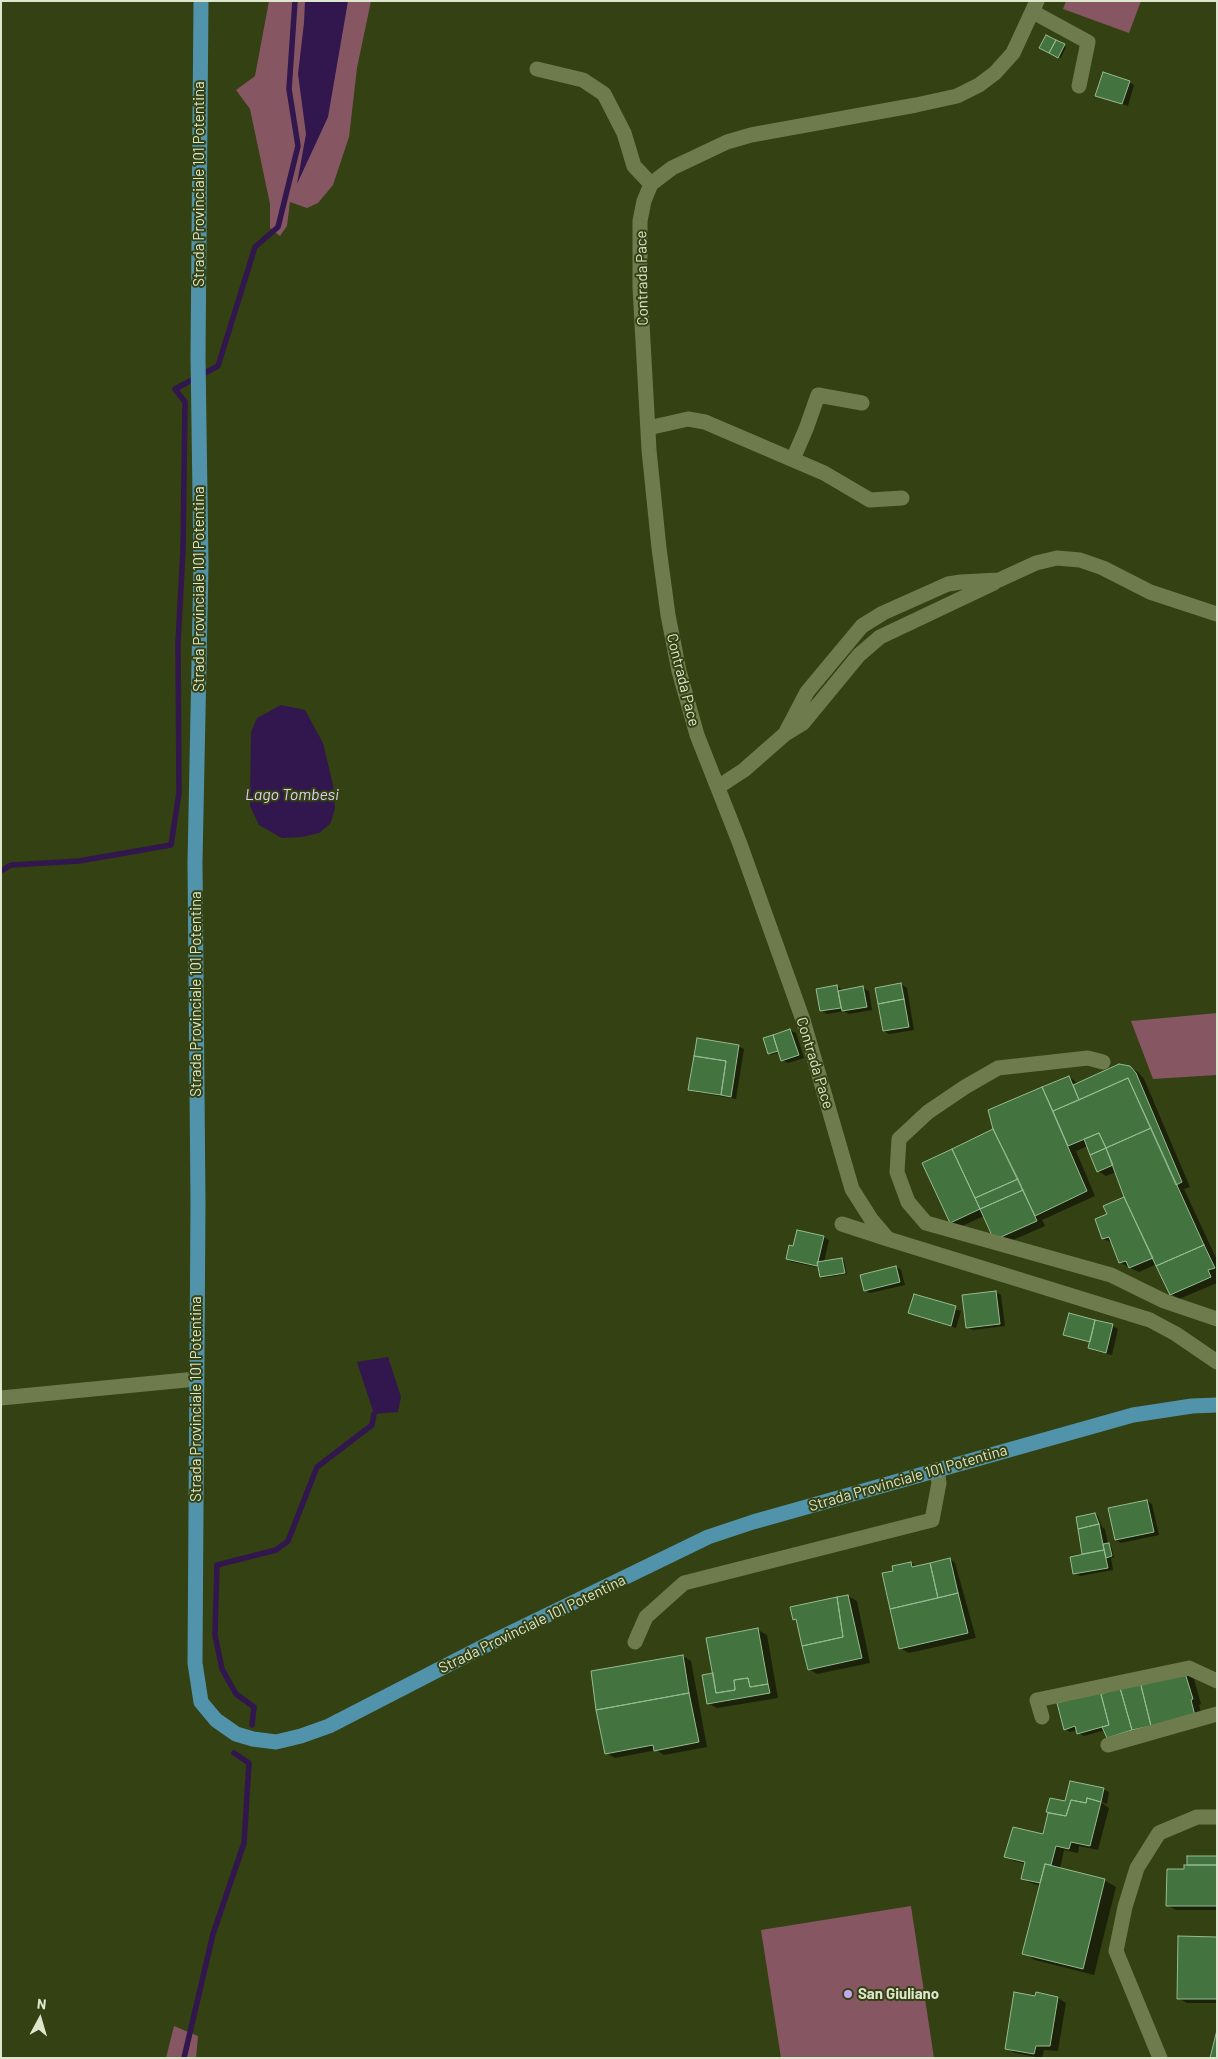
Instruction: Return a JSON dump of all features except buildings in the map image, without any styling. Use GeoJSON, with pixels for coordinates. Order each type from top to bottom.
{"type":"FeatureCollection","features":[{"type":"Feature","properties":{"kind":"main road","name":"Strada Provinciale 101 Potentina"},"geometry":{"type":"LineString","coordinates":[[201,1],[199,369],[201,565],[196,839],[198,1203],[195,1663],[201,1702],[216,1720],[236,1734],[253,1739],[276,1742],[329,1726],[498,1639],[708,1537],[753,1522],[1133,1415],[1192,1406],[1217,1405]]}},
{"type":"Feature","properties":{"kind":"street"},"geometry":{"type":"LineString","coordinates":[[537,69],[583,80],[604,94],[624,133],[634,166],[651,184],[672,168],[726,142],[750,135],[957,96],[980,85],[995,74],[1013,53],[1035,7],[1088,42],[1079,86]]}},
{"type":"Feature","properties":{"kind":"street","name":"Contrada Pace"},"geometry":{"type":"LineString","coordinates":[[651,184],[644,201],[640,221],[648,428],[658,548],[679,671],[697,735],[718,786],[803,1020],[852,1189],[871,1219],[888,1239]]}},
{"type":"Feature","properties":{"kind":"street"},"geometry":{"type":"LineString","coordinates":[[792,459],[806,429],[818,395],[862,403]]}},
{"type":"Feature","properties":{"kind":"street"},"geometry":{"type":"LineString","coordinates":[[648,428],[688,419],[705,422],[824,473],[870,500],[902,498]]}},
{"type":"Feature","properties":{"kind":"street"},"geometry":{"type":"LineString","coordinates":[[718,786],[744,770],[785,734],[807,692],[862,626],[883,613],[948,584],[999,580],[1036,563],[1057,558],[1080,560],[1103,568],[1150,592],[1217,614]]}},
{"type":"Feature","properties":{"kind":"street"},"geometry":{"type":"LineString","coordinates":[[1104,1062],[1088,1058],[998,1068],[928,1112],[899,1139],[897,1172],[908,1202],[926,1223],[1111,1275],[1164,1301],[1217,1319]]}},
{"type":"Feature","properties":{"kind":"street"},"geometry":{"type":"LineString","coordinates":[[842,1224],[1150,1320],[1176,1334],[1217,1362]]}},
{"type":"Feature","properties":{"kind":"street"},"geometry":{"type":"LineString","coordinates":[[1,1398],[196,1379]]}},
{"type":"Feature","properties":{"kind":"street"},"geometry":{"type":"LineString","coordinates":[[635,1642],[646,1617],[684,1583],[932,1520],[940,1483],[937,1470]]}},
{"type":"Feature","properties":{"kind":"street"},"geometry":{"type":"LineString","coordinates":[[1042,1717],[1037,1700],[1188,1668],[1217,1681]]}},
{"type":"Feature","properties":{"kind":"street"},"geometry":{"type":"LineString","coordinates":[[1108,1745],[1217,1714]]}},
{"type":"Feature","properties":{"kind":"street"},"geometry":{"type":"LineString","coordinates":[[1160,2058],[1116,1951],[1125,1907],[1137,1868],[1159,1833],[1197,1817],[1217,1817]]}},
{"type":"Feature","properties":{"kind":"shaded area"},"geometry":{"type":"Polygon","coordinates":[[[269,1],[371,1],[357,68],[349,137],[333,185],[318,203],[307,208],[290,202],[287,226],[280,236],[270,228],[270,204],[250,109],[236,90],[255,76],[269,1]]]}},
{"type":"Feature","properties":{"kind":"shaded area"},"geometry":{"type":"Polygon","coordinates":[[[1066,1],[1141,1],[1129,33],[1063,9],[1066,1]]]}},
{"type":"Feature","properties":{"kind":"shaded area"},"geometry":{"type":"Polygon","coordinates":[[[1217,1013],[1217,1075],[1153,1079],[1131,1021],[1217,1013]]]}},
{"type":"Feature","properties":{"kind":"shaded area","name":"San Giuliano"},"geometry":{"type":"Polygon","coordinates":[[[911,1906],[934,2058],[781,2058],[761,1930],[911,1906]]]}},
{"type":"Feature","properties":{"kind":"shaded area"},"geometry":{"type":"Polygon","coordinates":[[[174,2026],[198,2036],[196,2058],[166,2058],[174,2026]]]}},
{"type":"Feature","properties":{"kind":"water"},"geometry":{"type":"Polygon","coordinates":[[[305,1],[348,1],[328,117],[297,184],[306,134],[298,74],[305,1]]]}},
{"type":"Feature","properties":{"kind":"water","name":"Lago Tombesi"},"geometry":{"type":"Polygon","coordinates":[[[281,705],[305,710],[323,743],[333,785],[335,809],[330,824],[319,833],[302,837],[282,838],[259,825],[250,806],[251,732],[257,718],[281,705]]]}},
{"type":"Feature","properties":{"kind":"water"},"geometry":{"type":"Polygon","coordinates":[[[388,1357],[401,1397],[398,1412],[374,1414],[357,1362],[388,1357]]]}},
{"type":"Feature","properties":{"kind":"waterway"},"geometry":{"type":"LineString","coordinates":[[1,871],[11,865],[79,861],[171,845],[179,793],[178,643],[183,549],[185,402],[175,389],[218,366],[255,247],[278,227],[298,146],[289,89],[295,1]]}},
{"type":"Feature","properties":{"kind":"waterway"},"geometry":{"type":"LineString","coordinates":[[252,1725],[254,1707],[236,1694],[222,1669],[215,1635],[217,1565],[276,1550],[288,1541],[317,1467],[372,1425],[374,1414]]}},
{"type":"Feature","properties":{"kind":"waterway"},"geometry":{"type":"LineString","coordinates":[[184,2058],[213,1934],[244,1843],[249,1763],[234,1753]]}},
{"type":"Feature","properties":{"kind":"place","name":"San Giuliano"},"geometry":{"type":"Point","coordinates":[848,1994]}}]}
